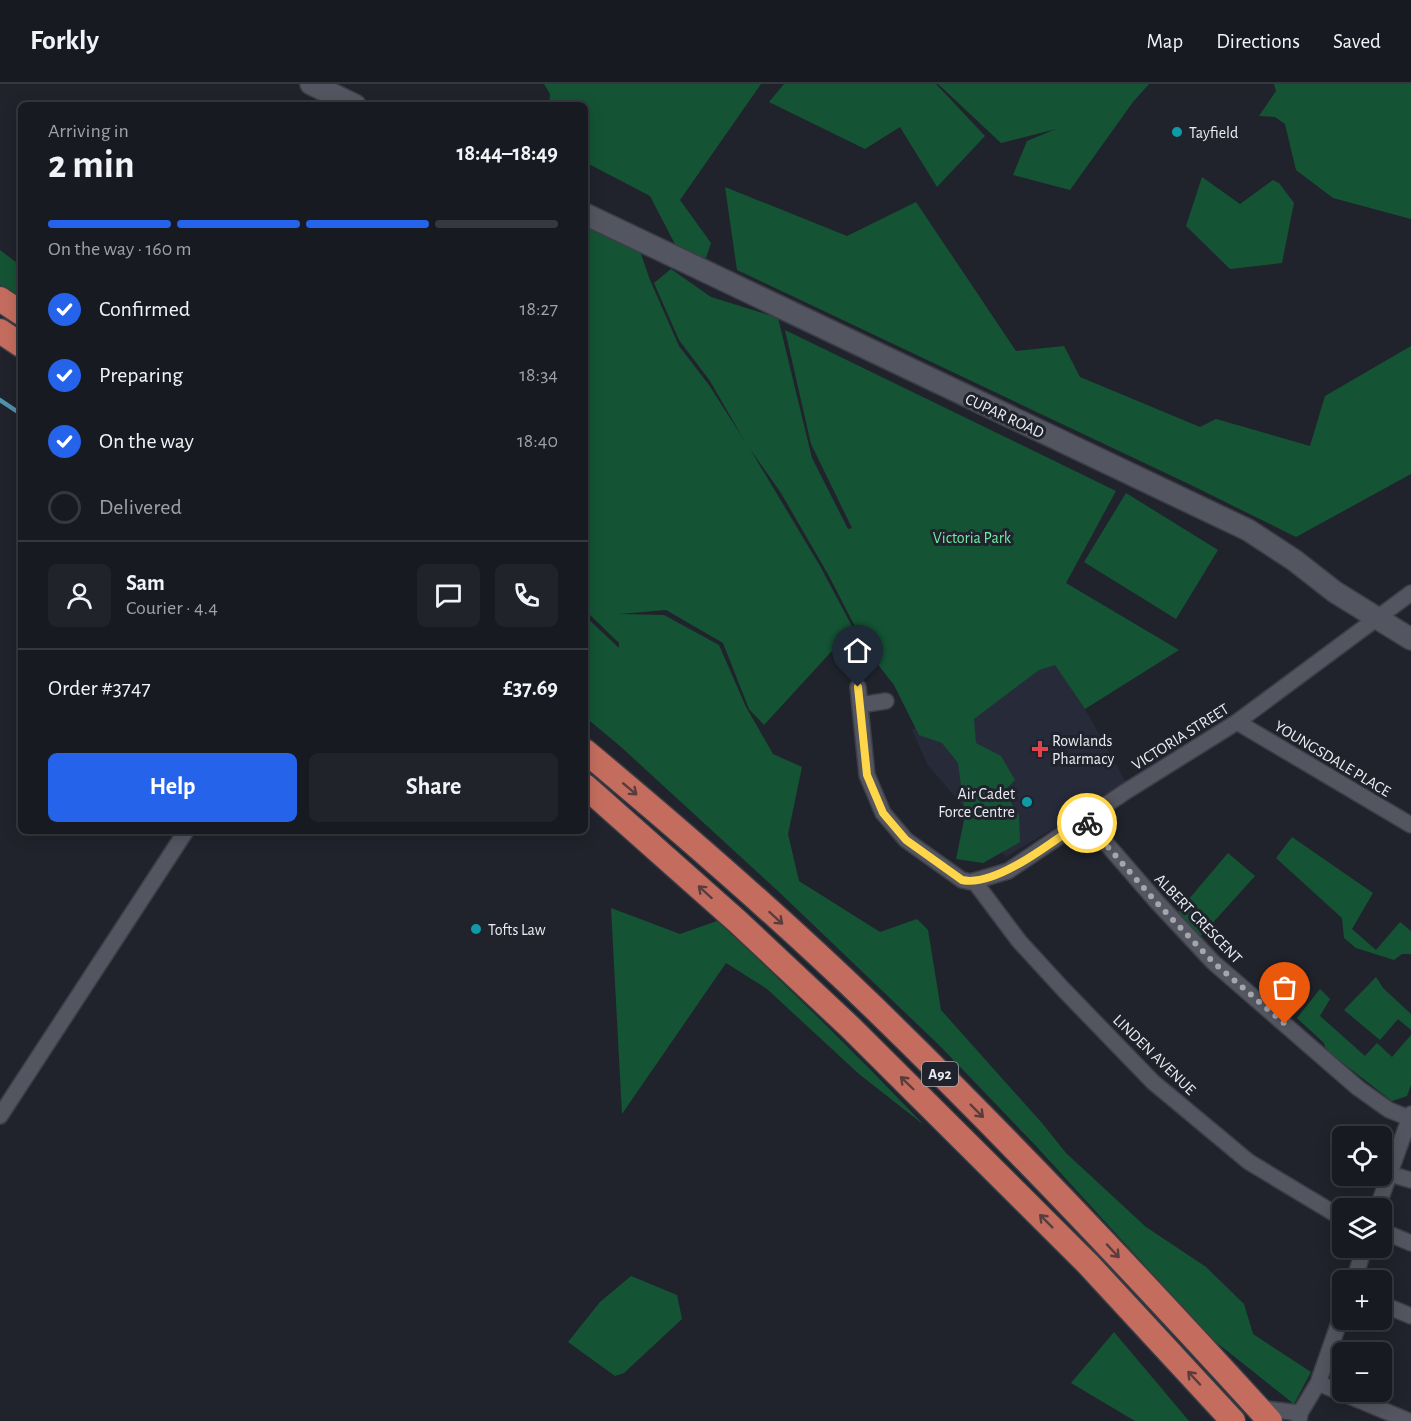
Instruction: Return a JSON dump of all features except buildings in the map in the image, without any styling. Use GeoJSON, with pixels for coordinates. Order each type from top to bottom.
{"type":"FeatureCollection","features":[{"type":"Feature","properties":{"kind":"highway"},"geometry":{"type":"LineString","coordinates":[[0,299],[18,311]]}},
{"type":"Feature","properties":{"kind":"highway"},"geometry":{"type":"LineString","coordinates":[[0,331],[18,343]]}},
{"type":"Feature","properties":{"kind":"highway","name":"A92"},"geometry":{"type":"LineString","coordinates":[[588,754],[673,825],[869,1003],[1042,1178],[1264,1414]]}},
{"type":"Feature","properties":{"kind":"highway","name":"A92"},"geometry":{"type":"LineString","coordinates":[[588,789],[738,921],[850,1027],[1088,1264],[1233,1421]]}},
{"type":"Feature","properties":{"kind":"main road"},"geometry":{"type":"LineString","coordinates":[[311,84],[349,102]]}},
{"type":"Feature","properties":{"kind":"main road","name":"CUPAR ROAD"},"geometry":{"type":"LineString","coordinates":[[588,215],[1248,530],[1294,560],[1335,592],[1411,639]]}},
{"type":"Feature","properties":{"kind":"street","name":"VICTORIA STREET"},"geometry":{"type":"LineString","coordinates":[[974,881],[1008,871],[1237,722],[1411,593]]}},
{"type":"Feature","properties":{"kind":"street"},"geometry":{"type":"LineString","coordinates":[[858,687],[867,775],[883,813],[906,840],[962,880],[974,881]]}},
{"type":"Feature","properties":{"kind":"street"},"geometry":{"type":"LineString","coordinates":[[860,705],[886,701]]}},
{"type":"Feature","properties":{"kind":"street","name":"YOUNGSDALE PLACE"},"geometry":{"type":"LineString","coordinates":[[1237,722],[1411,825]]}},
{"type":"Feature","properties":{"kind":"street","name":"ALBERT CRESCENT"},"geometry":{"type":"LineString","coordinates":[[1085,819],[1157,903],[1213,962],[1358,1088],[1389,1110],[1410,1116]]}},
{"type":"Feature","properties":{"kind":"street"},"geometry":{"type":"LineString","coordinates":[[0,1116],[184,834]]}},
{"type":"Feature","properties":{"kind":"street","name":"LINDEN AVENUE"},"geometry":{"type":"LineString","coordinates":[[974,881],[1019,941],[1153,1082],[1250,1162],[1332,1212]]}},
{"type":"Feature","properties":{"kind":"street"},"geometry":{"type":"LineString","coordinates":[[1392,1168],[1410,1116]]}},
{"type":"Feature","properties":{"kind":"street"},"geometry":{"type":"LineString","coordinates":[[1392,1175],[1411,1180]]}},
{"type":"Feature","properties":{"kind":"street"},"geometry":{"type":"LineString","coordinates":[[1392,1235],[1411,1243]]}},
{"type":"Feature","properties":{"kind":"street"},"geometry":{"type":"LineString","coordinates":[[1392,1308],[1411,1316]]}},
{"type":"Feature","properties":{"kind":"street"},"geometry":{"type":"LineString","coordinates":[[1264,1414],[1299,1417],[1318,1383],[1336,1330]]}},
{"type":"Feature","properties":{"kind":"street"},"geometry":{"type":"LineString","coordinates":[[1318,1383],[1409,1421]]}},
{"type":"Feature","properties":{"kind":"shaded area"},"geometry":{"type":"Polygon","coordinates":[[[1045,650],[1085,709],[1127,784],[1006,857],[927,764],[912,730],[1045,650]]]}},
{"type":"Feature","properties":{"kind":"green space"},"geometry":{"type":"Polygon","coordinates":[[[544,84],[761,84],[680,200],[711,243],[706,258],[678,250],[650,196],[588,164],[588,102],[549,102],[550,94],[544,84]]]}},
{"type":"Feature","properties":{"kind":"green space"},"geometry":{"type":"Polygon","coordinates":[[[784,84],[936,84],[985,136],[937,187],[900,127],[865,149],[769,102],[784,84]]]}},
{"type":"Feature","properties":{"kind":"green space"},"geometry":{"type":"Polygon","coordinates":[[[938,84],[1149,84],[1133,102],[1070,190],[1013,175],[1027,141],[1056,129],[1001,143],[938,84]]]}},
{"type":"Feature","properties":{"kind":"green space"},"geometry":{"type":"Polygon","coordinates":[[[1274,84],[1411,84],[1411,219],[1333,198],[1296,170],[1285,124],[1275,117],[1259,116],[1276,91],[1274,84]]]}},
{"type":"Feature","properties":{"kind":"green space"},"geometry":{"type":"Polygon","coordinates":[[[1202,177],[1240,204],[1273,180],[1279,183],[1294,203],[1282,263],[1230,269],[1186,226],[1202,177]]]}},
{"type":"Feature","properties":{"kind":"green space"},"geometry":{"type":"Polygon","coordinates":[[[725,187],[847,236],[916,202],[1016,351],[1064,346],[1080,377],[1200,427],[1216,419],[1310,446],[1325,396],[1411,346],[1411,474],[1296,537],[737,270],[725,187]]]}},
{"type":"Feature","properties":{"kind":"green space","name":"Victoria Park"},"geometry":{"type":"Polygon","coordinates":[[[588,226],[640,251],[679,346],[709,385],[744,440],[710,381],[679,340],[654,283],[671,269],[711,297],[778,318],[812,458],[848,529],[852,528],[811,444],[785,330],[1116,491],[1066,583],[1179,650],[1085,709],[1055,665],[1039,670],[974,719],[976,743],[1001,756],[1015,780],[1004,791],[1019,816],[1020,842],[983,863],[956,859],[965,815],[958,763],[942,743],[919,735],[894,685],[868,652],[829,576],[781,493],[750,449],[820,566],[853,628],[764,725],[749,709],[723,643],[666,610],[620,614],[664,615],[719,645],[746,707],[773,754],[802,767],[788,834],[799,881],[880,932],[917,919],[928,930],[941,1010],[1066,1153],[1146,1227],[1206,1267],[1244,1304],[1253,1334],[1311,1372],[1294,1404],[1212,1339],[1036,1146],[941,1047],[779,892],[588,719],[588,619],[619,648],[619,643],[588,613],[588,226]]]}},
{"type":"Feature","properties":{"kind":"green space"},"geometry":{"type":"Polygon","coordinates":[[[0,250],[18,264],[18,298],[0,285],[0,250]]]}},
{"type":"Feature","properties":{"kind":"green space"},"geometry":{"type":"Polygon","coordinates":[[[1126,493],[1218,550],[1176,619],[1084,562],[1126,493]]]}},
{"type":"Feature","properties":{"kind":"green space"},"geometry":{"type":"Polygon","coordinates":[[[1292,837],[1373,893],[1352,929],[1376,950],[1400,922],[1411,931],[1411,954],[1402,954],[1394,960],[1356,948],[1344,938],[1342,918],[1276,858],[1292,837]]]}},
{"type":"Feature","properties":{"kind":"green space"},"geometry":{"type":"Polygon","coordinates":[[[1228,853],[1255,876],[1199,938],[1177,913],[1228,853]]]}},
{"type":"Feature","properties":{"kind":"green space"},"geometry":{"type":"Polygon","coordinates":[[[611,908],[680,934],[717,921],[874,1073],[924,1125],[859,1074],[767,989],[726,963],[622,1114],[611,908]]]}},
{"type":"Feature","properties":{"kind":"green space"},"geometry":{"type":"Polygon","coordinates":[[[1376,977],[1383,988],[1411,1014],[1411,1030],[1398,1019],[1380,1040],[1344,1010],[1376,977]]]}},
{"type":"Feature","properties":{"kind":"green space"},"geometry":{"type":"Polygon","coordinates":[[[1320,989],[1330,999],[1320,1016],[1365,1056],[1377,1043],[1392,1057],[1411,1035],[1411,1085],[1407,1096],[1392,1101],[1326,1050],[1324,1043],[1297,1018],[1320,989]]]}},
{"type":"Feature","properties":{"kind":"green space"},"geometry":{"type":"Polygon","coordinates":[[[631,1276],[677,1295],[682,1319],[624,1373],[615,1376],[568,1342],[600,1302],[631,1276]]]}},
{"type":"Feature","properties":{"kind":"green space"},"geometry":{"type":"Polygon","coordinates":[[[1114,1332],[1189,1421],[1135,1421],[1071,1383],[1114,1332]]]}},
{"type":"Feature","properties":{"kind":"waterway"},"geometry":{"type":"LineString","coordinates":[[0,400],[18,412]]}},
{"type":"Feature","properties":{"kind":"way so far"},"geometry":{"type":"LineString","coordinates":[[1087,823],[1157,903],[1213,962],[1285,1024]]}},
{"type":"Feature","properties":{"kind":"place","name":"Tayfield"},"geometry":{"type":"Point","coordinates":[1177,132]}},
{"type":"Feature","properties":{"kind":"place","name":"Rowlands Pharmacy"},"geometry":{"type":"Point","coordinates":[1040,749]}},
{"type":"Feature","properties":{"kind":"place","name":"Air Cadet Force Centre"},"geometry":{"type":"Point","coordinates":[1027,802]}},
{"type":"Feature","properties":{"kind":"place","name":"Tofts Law"},"geometry":{"type":"Point","coordinates":[476,929]}},
{"type":"Feature","properties":{"kind":"route"},"geometry":{"type":"LineString","coordinates":[[858,687],[867,775],[883,813],[906,840],[962,880],[971,882],[1008,871],[1085,819],[1087,823]]}}]}
